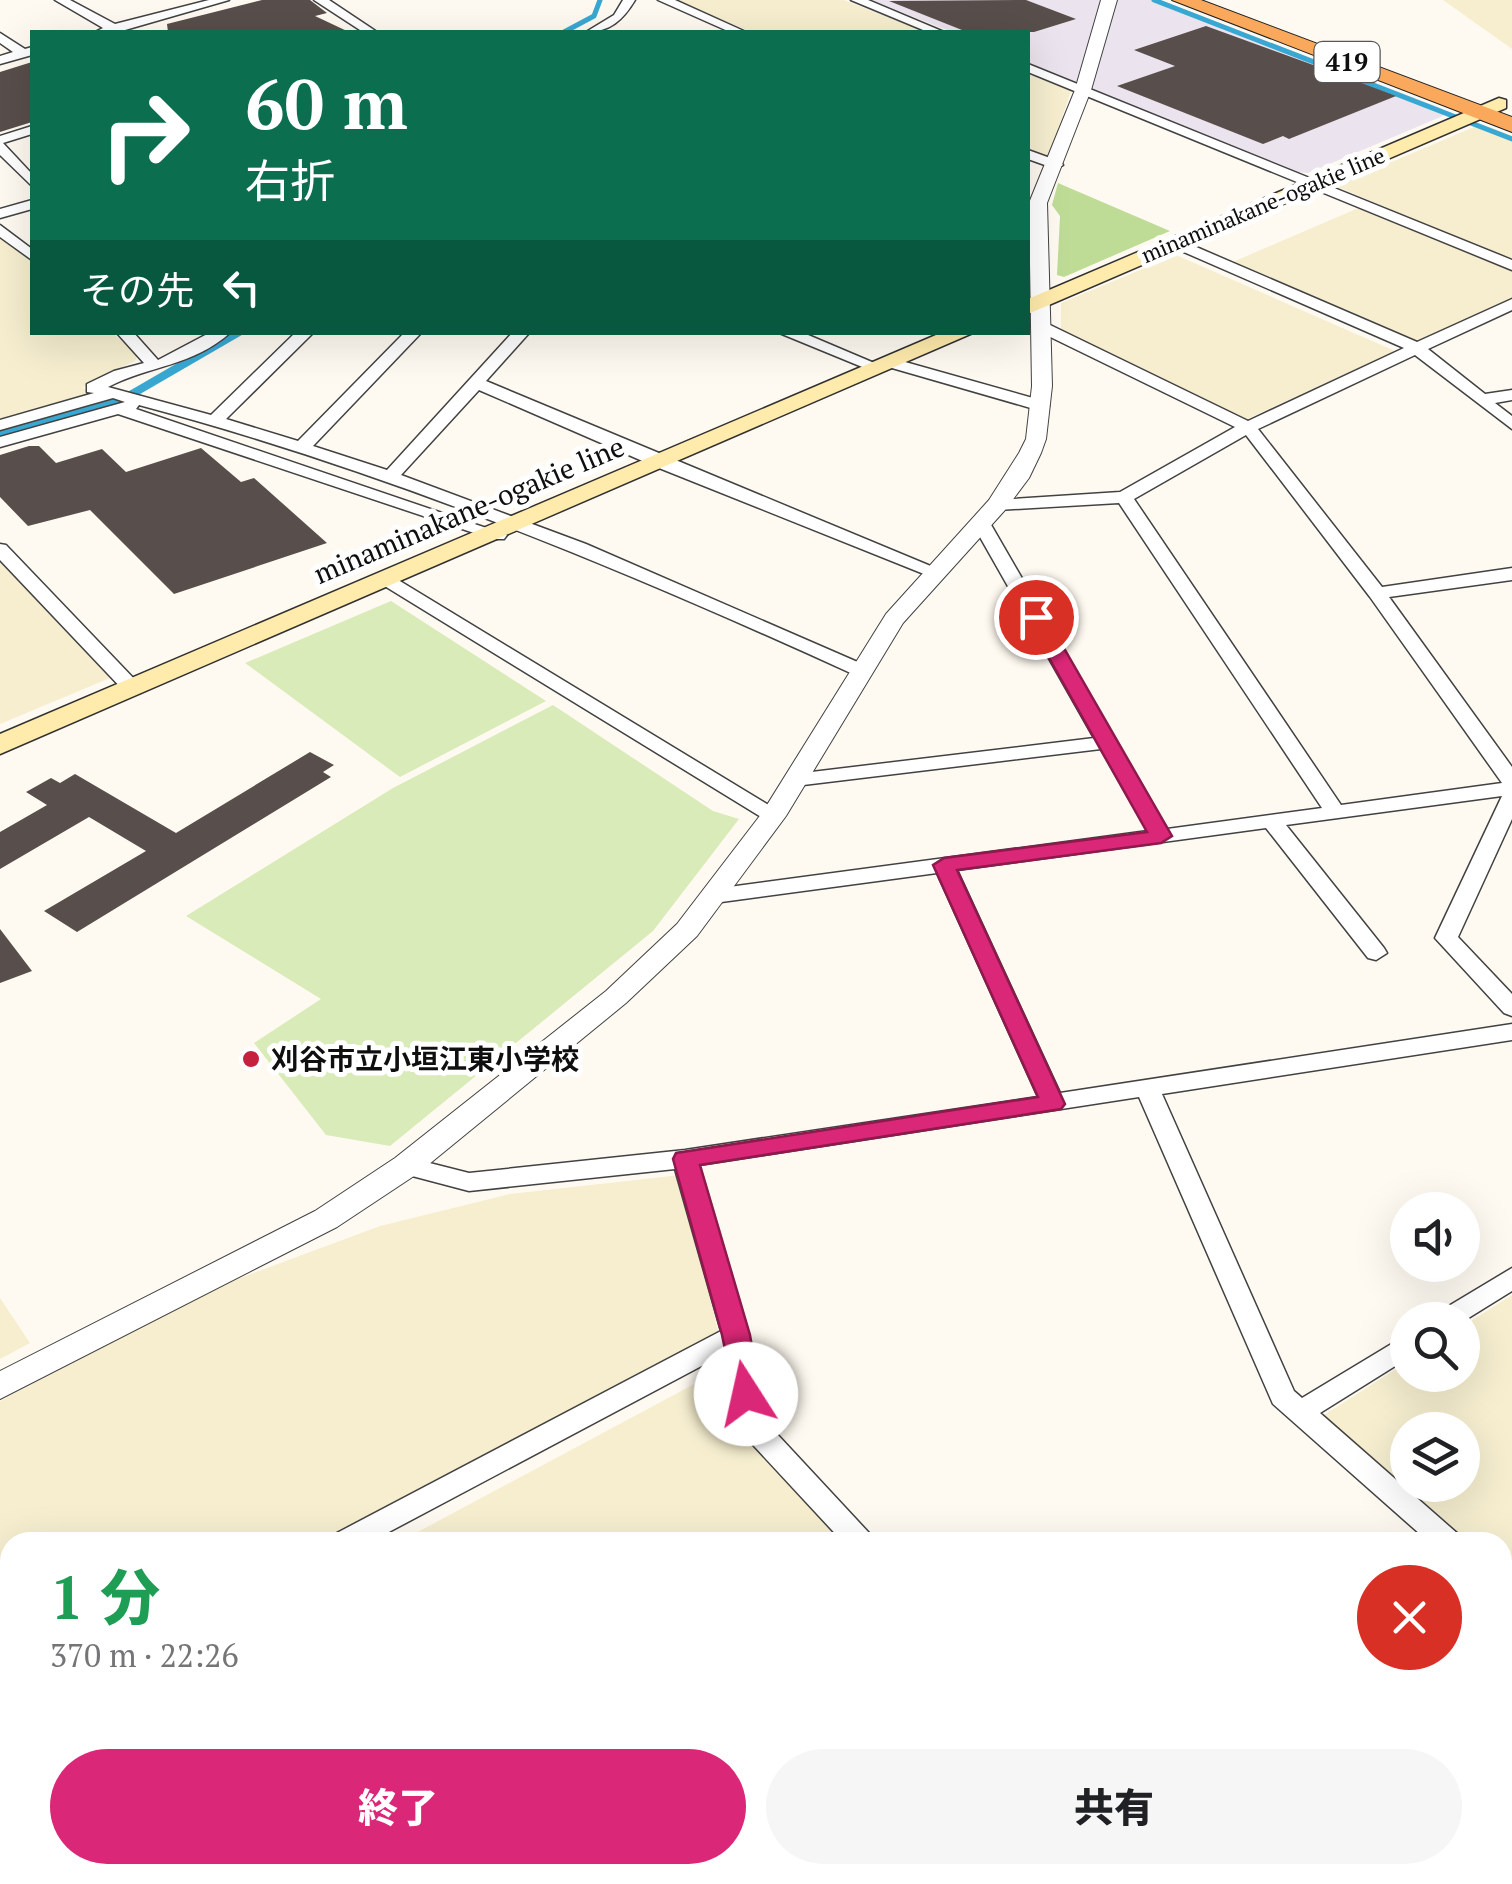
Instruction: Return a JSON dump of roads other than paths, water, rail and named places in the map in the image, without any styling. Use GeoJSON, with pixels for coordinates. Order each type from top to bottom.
{"type":"FeatureCollection","features":[{"type":"Feature","properties":{"kind":"highway","name":"419"},"geometry":{"type":"LineString","coordinates":[[1182,0],[1501,106]]}},
{"type":"Feature","properties":{"kind":"highway","name":"419"},"geometry":{"type":"LineString","coordinates":[[1238,0],[1501,106],[1512,125]]}},
{"type":"Feature","properties":{"kind":"main road","name":"minaminakane-ogakie line"},"geometry":{"type":"LineString","coordinates":[[1033,304],[1501,106]]}},
{"type":"Feature","properties":{"kind":"main road","name":"minaminakane-ogakie line"},"geometry":{"type":"LineString","coordinates":[[0,745],[957,335]]}},
{"type":"Feature","properties":{"kind":"street"},"geometry":{"type":"LineString","coordinates":[[62,0],[110,30]]}},
{"type":"Feature","properties":{"kind":"street"},"geometry":{"type":"LineString","coordinates":[[320,0],[362,30]]}},
{"type":"Feature","properties":{"kind":"street"},"geometry":{"type":"LineString","coordinates":[[596,30],[619,17],[629,0]]}},
{"type":"Feature","properties":{"kind":"street"},"geometry":{"type":"LineString","coordinates":[[664,0],[728,30]]}},
{"type":"Feature","properties":{"kind":"street"},"geometry":{"type":"LineString","coordinates":[[856,0],[933,30]]}},
{"type":"Feature","properties":{"kind":"street"},"geometry":{"type":"LineString","coordinates":[[0,1386],[326,1219],[406,1166],[616,997],[687,930],[773,816],[894,619],[989,514],[1018,478],[1030,454],[1041,406],[1042,327],[1033,304],[1038,203],[1083,90],[1109,0]]}},
{"type":"Feature","properties":{"kind":"street"},"geometry":{"type":"LineString","coordinates":[[115,30],[214,1]]}},
{"type":"Feature","properties":{"kind":"street"},"geometry":{"type":"LineString","coordinates":[[0,37],[28,52]]}},
{"type":"Feature","properties":{"kind":"street"},"geometry":{"type":"LineString","coordinates":[[0,60],[28,52]]}},
{"type":"Feature","properties":{"kind":"street"},"geometry":{"type":"LineString","coordinates":[[1030,69],[1512,264]]}},
{"type":"Feature","properties":{"kind":"street"},"geometry":{"type":"LineString","coordinates":[[30,131],[0,143],[30,177]]}},
{"type":"Feature","properties":{"kind":"street"},"geometry":{"type":"LineString","coordinates":[[1030,155],[1056,165]]}},
{"type":"Feature","properties":{"kind":"street"},"geometry":{"type":"LineString","coordinates":[[0,214],[30,205]]}},
{"type":"Feature","properties":{"kind":"street"},"geometry":{"type":"LineString","coordinates":[[0,229],[30,254]]}},
{"type":"Feature","properties":{"kind":"street"},"geometry":{"type":"LineString","coordinates":[[1170,245],[1410,350],[1512,424]]}},
{"type":"Feature","properties":{"kind":"street"},"geometry":{"type":"LineString","coordinates":[[989,514],[1124,497],[1248,427],[1512,304]]}},
{"type":"Feature","properties":{"kind":"street"},"geometry":{"type":"LineString","coordinates":[[714,896],[1272,822],[1512,785],[1377,593],[1248,427],[1042,327]]}},
{"type":"Feature","properties":{"kind":"street"},"geometry":{"type":"LineString","coordinates":[[127,335],[154,365]]}},
{"type":"Feature","properties":{"kind":"street"},"geometry":{"type":"LineString","coordinates":[[218,335],[174,362],[120,374],[93,388],[498,534]]}},
{"type":"Feature","properties":{"kind":"street"},"geometry":{"type":"LineString","coordinates":[[216,419],[303,335]]}},
{"type":"Feature","properties":{"kind":"street"},"geometry":{"type":"LineString","coordinates":[[302,447],[411,335]]}},
{"type":"Feature","properties":{"kind":"street"},"geometry":{"type":"LineString","coordinates":[[390,477],[519,335]]}},
{"type":"Feature","properties":{"kind":"street"},"geometry":{"type":"LineString","coordinates":[[794,335],[884,366],[1041,406]]}},
{"type":"Feature","properties":{"kind":"street"},"geometry":{"type":"LineString","coordinates":[[477,382],[660,462],[936,572]]}},
{"type":"Feature","properties":{"kind":"street"},"geometry":{"type":"LineString","coordinates":[[1481,400],[1512,396]]}},
{"type":"Feature","properties":{"kind":"street"},"geometry":{"type":"LineString","coordinates":[[0,442],[117,398]]}},
{"type":"Feature","properties":{"kind":"street"},"geometry":{"type":"LineString","coordinates":[[0,425],[117,398],[144,399],[216,419],[524,523],[676,585],[862,671]]}},
{"type":"Feature","properties":{"kind":"street"},"geometry":{"type":"LineString","coordinates":[[1124,497],[1334,810]]}},
{"type":"Feature","properties":{"kind":"street"},"geometry":{"type":"LineString","coordinates":[[989,514],[1161,836]]}},
{"type":"Feature","properties":{"kind":"street"},"geometry":{"type":"LineString","coordinates":[[0,549],[133,689]]}},
{"type":"Feature","properties":{"kind":"street"},"geometry":{"type":"LineString","coordinates":[[1377,593],[1512,574]]}},
{"type":"Feature","properties":{"kind":"street"},"geometry":{"type":"LineString","coordinates":[[390,581],[773,816]]}},
{"type":"Feature","properties":{"kind":"street"},"geometry":{"type":"LineString","coordinates":[[794,780],[1109,742]]}},
{"type":"Feature","properties":{"kind":"street"},"geometry":{"type":"LineString","coordinates":[[1512,796],[1446,938],[1512,1008]]}},
{"type":"Feature","properties":{"kind":"street"},"geometry":{"type":"LineString","coordinates":[[1272,822],[1376,953]]}},
{"type":"Feature","properties":{"kind":"street"},"geometry":{"type":"LineString","coordinates":[[944,865],[1053,1104]]}},
{"type":"Feature","properties":{"kind":"street"},"geometry":{"type":"LineString","coordinates":[[406,1166],[468,1182],[685,1159],[1512,1032]]}},
{"type":"Feature","properties":{"kind":"street"},"geometry":{"type":"LineString","coordinates":[[1147,1088],[1283,1397],[1437,1532]]}},
{"type":"Feature","properties":{"kind":"street"},"geometry":{"type":"LineString","coordinates":[[685,1159],[736,1335],[751,1424],[851,1532]]}},
{"type":"Feature","properties":{"kind":"street"},"geometry":{"type":"LineString","coordinates":[[1474,1302],[1512,1278]]}},
{"type":"Feature","properties":{"kind":"street"},"geometry":{"type":"LineString","coordinates":[[365,1532],[736,1335]]}},
{"type":"Feature","properties":{"kind":"street"},"geometry":{"type":"LineString","coordinates":[[1300,1413],[1390,1356]]}},
{"type":"Feature","properties":{"kind":"waterway"},"geometry":{"type":"LineString","coordinates":[[568,30],[594,16],[600,0]]}},
{"type":"Feature","properties":{"kind":"waterway"},"geometry":{"type":"LineString","coordinates":[[1154,0],[1512,139]]}},
{"type":"Feature","properties":{"kind":"waterway"},"geometry":{"type":"LineString","coordinates":[[0,435],[120,401],[234,335]]}},
{"type":"Feature","properties":{"kind":"place","name":"刈谷市立小垣江東小学校"},"geometry":{"type":"Point","coordinates":[251,1059]}}]}
